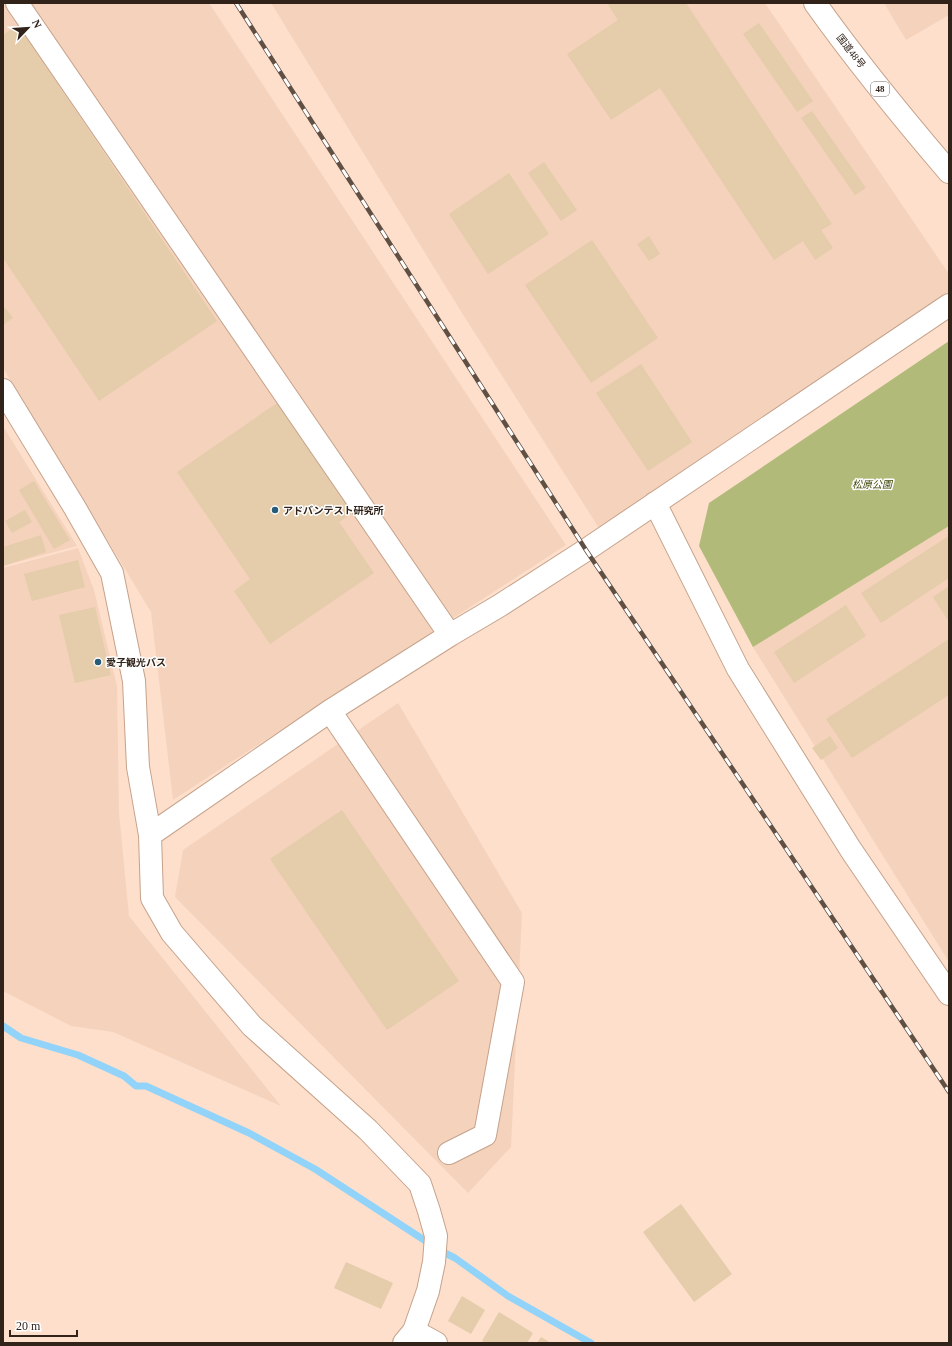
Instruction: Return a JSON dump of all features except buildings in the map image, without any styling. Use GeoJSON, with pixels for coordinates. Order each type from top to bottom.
{"type":"FeatureCollection","features":[{"type":"Feature","properties":{"kind":"main road"},"geometry":{"type":"LineString","coordinates":[[17,3],[450,635]]}},
{"type":"Feature","properties":{"kind":"main road","name":"国道48号"},"geometry":{"type":"LineString","coordinates":[[815,3],[840,38],[949,172]]}},
{"type":"Feature","properties":{"kind":"main road"},"geometry":{"type":"LineString","coordinates":[[150,834],[330,711],[528,587],[949,305]]}},
{"type":"Feature","properties":{"kind":"main road"},"geometry":{"type":"LineString","coordinates":[[3,390],[75,508],[112,573],[134,681],[138,767],[150,834],[152,898],[172,933],[252,1026],[368,1130],[420,1184],[436,1236],[434,1262],[428,1290],[409,1337],[436,1343]]}},
{"type":"Feature","properties":{"kind":"main road"},"geometry":{"type":"LineString","coordinates":[[655,503],[738,669],[851,850],[949,994]]}},
{"type":"Feature","properties":{"kind":"main road"},"geometry":{"type":"LineString","coordinates":[[330,711],[514,982],[485,1135],[449,1153]]}},
{"type":"Feature","properties":{"kind":"shaded area"},"geometry":{"type":"Polygon","coordinates":[[[3,3],[209,3],[566,545],[173,800],[151,612],[3,368],[3,3]]]}},
{"type":"Feature","properties":{"kind":"shaded area"},"geometry":{"type":"Polygon","coordinates":[[[271,3],[765,3],[949,274],[949,292],[780,409],[599,528],[462,313],[271,3]]]}},
{"type":"Feature","properties":{"kind":"shaded area"},"geometry":{"type":"Polygon","coordinates":[[[884,3],[949,3],[949,15],[906,40],[884,3]]]}},
{"type":"Feature","properties":{"kind":"shaded area"},"geometry":{"type":"Polygon","coordinates":[[[3,426],[77,546],[3,566],[3,426]]]}},
{"type":"Feature","properties":{"kind":"shaded area"},"geometry":{"type":"Polygon","coordinates":[[[949,526],[949,962],[753,647],[949,526]]]}},
{"type":"Feature","properties":{"kind":"shaded area","name":"愛子観光バス"},"geometry":{"type":"Polygon","coordinates":[[[78,548],[94,590],[117,686],[119,813],[129,916],[281,1106],[113,1032],[71,1026],[3,991],[3,568],[78,548]]]}},
{"type":"Feature","properties":{"kind":"shaded area"},"geometry":{"type":"Polygon","coordinates":[[[398,703],[522,913],[511,1147],[468,1193],[175,897],[183,850],[398,703]]]}},
{"type":"Feature","properties":{"kind":"green space","name":"松原公園"},"geometry":{"type":"Polygon","coordinates":[[[949,341],[949,526],[753,647],[699,546],[709,503],[949,341]]]}},
{"type":"Feature","properties":{"kind":"waterway"},"geometry":{"type":"LineString","coordinates":[[3,1026],[21,1038],[78,1055],[124,1076],[136,1086],[146,1086],[249,1133],[315,1169],[441,1251],[455,1258],[508,1296],[591,1343]]}},
{"type":"Feature","properties":{"kind":"railway"},"geometry":{"type":"LineString","coordinates":[[236,3],[586,550],[949,1092]]}},
{"type":"Feature","properties":{"kind":"place","name":"アドバンテスト研究所"},"geometry":{"type":"Point","coordinates":[275,510]}},
{"type":"Feature","properties":{"kind":"place","name":"愛子観光バス"},"geometry":{"type":"Point","coordinates":[98,662]}}]}
